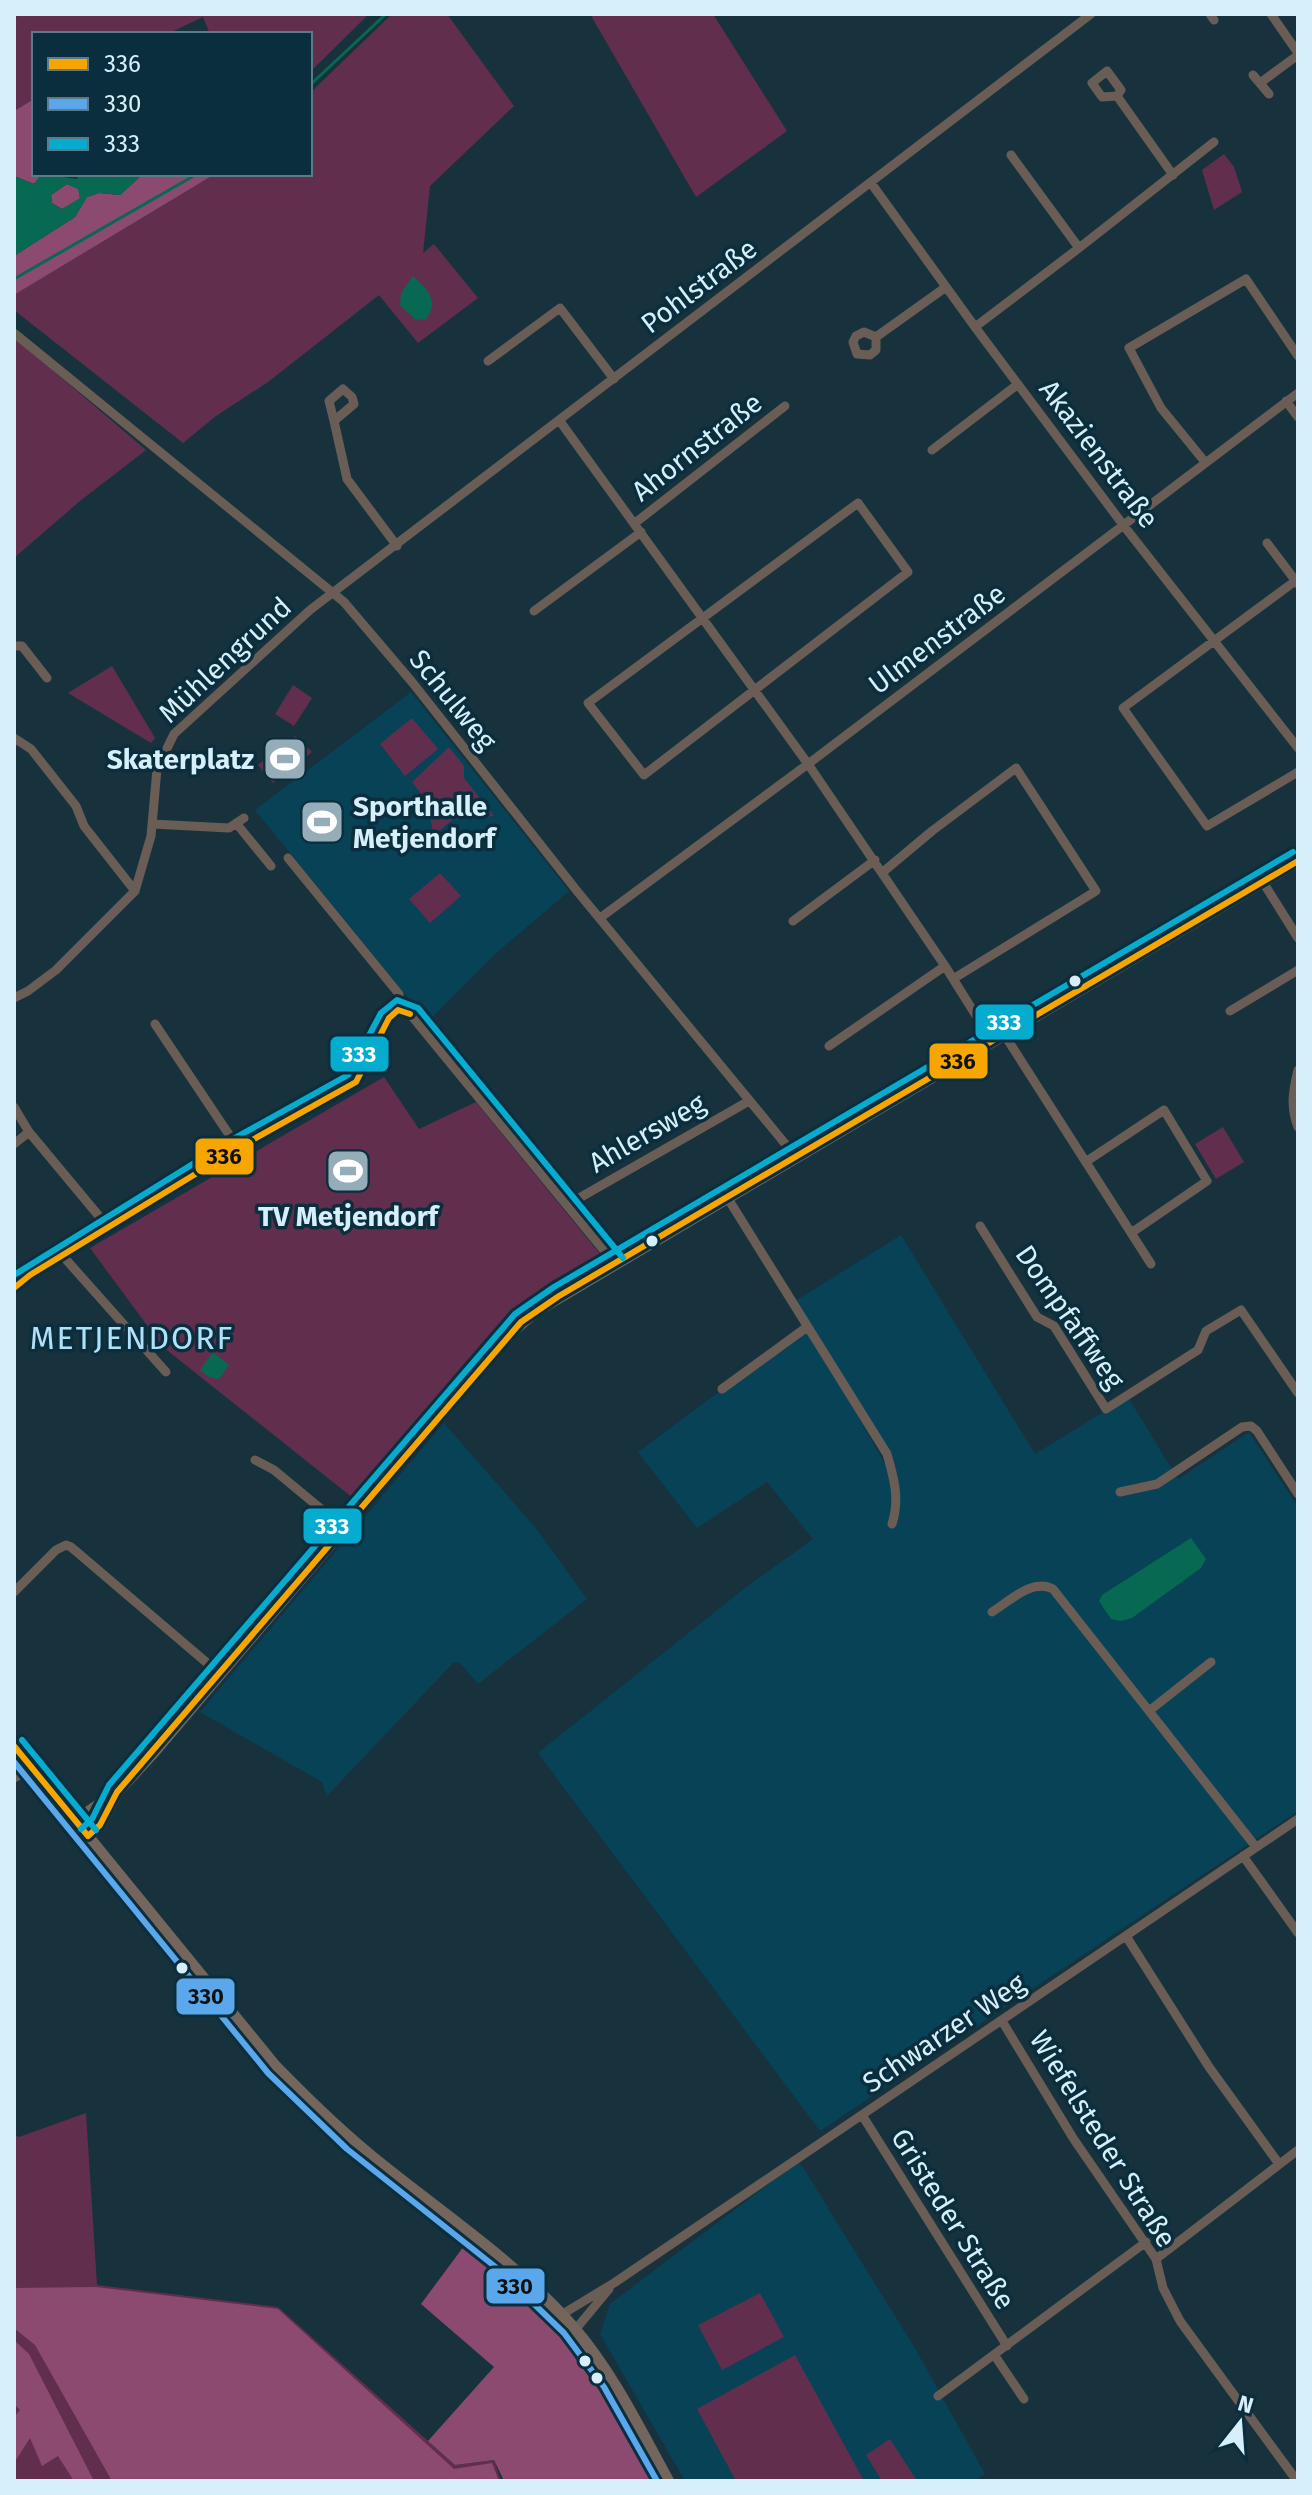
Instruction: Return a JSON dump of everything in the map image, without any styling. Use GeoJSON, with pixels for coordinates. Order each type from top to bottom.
{"type":"FeatureCollection","features":[{"type":"Feature","properties":{"kind":"street","name":"Pohlstraße"},"geometry":{"type":"LineString","coordinates":[[333,594],[1091,14]]}},
{"type":"Feature","properties":{"kind":"street"},"geometry":{"type":"LineString","coordinates":[[1269,94],[1256,79],[1298,54],[1271,14]]}},
{"type":"Feature","properties":{"kind":"street"},"geometry":{"type":"LineString","coordinates":[[1117,96],[1173,175]]}},
{"type":"Feature","properties":{"kind":"street"},"geometry":{"type":"LineString","coordinates":[[975,327],[1214,142]]}},
{"type":"Feature","properties":{"kind":"street"},"geometry":{"type":"LineString","coordinates":[[1011,155],[1079,248]]}},
{"type":"Feature","properties":{"kind":"street","name":"Akazienstraße"},"geometry":{"type":"LineString","coordinates":[[871,183],[1124,526],[1298,748]]}},
{"type":"Feature","properties":{"kind":"street"},"geometry":{"type":"LineString","coordinates":[[1205,462],[1161,408],[1129,348],[1246,279],[1298,356]]}},
{"type":"Feature","properties":{"kind":"street"},"geometry":{"type":"LineString","coordinates":[[876,337],[946,287]]}},
{"type":"Feature","properties":{"kind":"street"},"geometry":{"type":"LineString","coordinates":[[488,361],[560,308],[614,379]]}},
{"type":"Feature","properties":{"kind":"street","name":"Schulweg"},"geometry":{"type":"LineString","coordinates":[[14,333],[344,602],[796,1157]]}},
{"type":"Feature","properties":{"kind":"street"},"geometry":{"type":"LineString","coordinates":[[932,450],[1018,384]]}},
{"type":"Feature","properties":{"kind":"street","name":"Ulmenstraße"},"geometry":{"type":"LineString","coordinates":[[600,918],[1298,393]]}},
{"type":"Feature","properties":{"kind":"street"},"geometry":{"type":"LineString","coordinates":[[1286,401],[1298,417]]}},
{"type":"Feature","properties":{"kind":"street","name":"Ahornstraße"},"geometry":{"type":"LineString","coordinates":[[534,611],[785,406]]}},
{"type":"Feature","properties":{"kind":"street"},"geometry":{"type":"LineString","coordinates":[[559,420],[702,620],[755,688],[875,860],[992,1041]]}},
{"type":"Feature","properties":{"kind":"street"},"geometry":{"type":"LineString","coordinates":[[334,421],[347,479],[397,546]]}},
{"type":"Feature","properties":{"kind":"street"},"geometry":{"type":"LineString","coordinates":[[858,503],[908,572],[755,688],[644,775],[588,703],[858,503]]}},
{"type":"Feature","properties":{"kind":"street"},"geometry":{"type":"LineString","coordinates":[[1267,543],[1297,581],[1123,708],[1207,826],[1298,772]]}},
{"type":"Feature","properties":{"kind":"street","name":"Mühlengrund"},"geometry":{"type":"LineString","coordinates":[[135,891],[152,824],[157,769],[174,734],[310,610],[333,594]]}},
{"type":"Feature","properties":{"kind":"street"},"geometry":{"type":"LineString","coordinates":[[14,646],[22,646],[47,678]]}},
{"type":"Feature","properties":{"kind":"street"},"geometry":{"type":"LineString","coordinates":[[14,738],[31,749],[76,806],[84,826],[135,891],[56,970],[14,998]]}},
{"type":"Feature","properties":{"kind":"street"},"geometry":{"type":"LineString","coordinates":[[883,872],[1016,768],[1096,891],[953,979]]}},
{"type":"Feature","properties":{"kind":"street"},"geometry":{"type":"LineString","coordinates":[[152,824],[229,828],[240,820],[271,866]]}},
{"type":"Feature","properties":{"kind":"street"},"geometry":{"type":"LineString","coordinates":[[14,1288],[62,1255],[238,1148],[356,1082],[389,1018],[398,1010],[399,994],[288,858]]}},
{"type":"Feature","properties":{"kind":"street"},"geometry":{"type":"LineString","coordinates":[[793,921],[875,860]]}},
{"type":"Feature","properties":{"kind":"street"},"geometry":{"type":"LineString","coordinates":[[76,1821],[117,1792],[508,1335],[536,1311],[1298,861]]}},
{"type":"Feature","properties":{"kind":"street"},"geometry":{"type":"LineString","coordinates":[[1263,882],[1298,938]]}},
{"type":"Feature","properties":{"kind":"street"},"geometry":{"type":"LineString","coordinates":[[829,1046],[945,966]]}},
{"type":"Feature","properties":{"kind":"street"},"geometry":{"type":"LineString","coordinates":[[1230,1011],[1298,970]]}},
{"type":"Feature","properties":{"kind":"street"},"geometry":{"type":"LineString","coordinates":[[398,1010],[410,1014],[615,1264]]}},
{"type":"Feature","properties":{"kind":"street"},"geometry":{"type":"LineString","coordinates":[[155,1024],[238,1148]]}},
{"type":"Feature","properties":{"kind":"street"},"geometry":{"type":"LineString","coordinates":[[1004,1034],[1151,1264]]}},
{"type":"Feature","properties":{"kind":"street"},"geometry":{"type":"LineString","coordinates":[[1298,1070],[1293,1090],[1293,1114],[1298,1127]]}},
{"type":"Feature","properties":{"kind":"street","name":"Ahlersweg"},"geometry":{"type":"LineString","coordinates":[[567,1205],[749,1101]]}},
{"type":"Feature","properties":{"kind":"street"},"geometry":{"type":"LineString","coordinates":[[14,1107],[29,1132],[108,1227]]}},
{"type":"Feature","properties":{"kind":"street"},"geometry":{"type":"LineString","coordinates":[[1087,1161],[1164,1110],[1207,1181],[1131,1233]]}},
{"type":"Feature","properties":{"kind":"street"},"geometry":{"type":"LineString","coordinates":[[14,1144],[29,1132]]}},
{"type":"Feature","properties":{"kind":"street"},"geometry":{"type":"LineString","coordinates":[[727,1197],[887,1454],[896,1485],[896,1511],[892,1524]]}},
{"type":"Feature","properties":{"kind":"street","name":"Dompfaffweg"},"geometry":{"type":"LineString","coordinates":[[980,1226],[1037,1317],[1054,1326],[1106,1409],[1198,1350],[1206,1331],[1241,1310],[1298,1393]]}},
{"type":"Feature","properties":{"kind":"street"},"geometry":{"type":"LineString","coordinates":[[62,1255],[166,1372]]}},
{"type":"Feature","properties":{"kind":"street"},"geometry":{"type":"LineString","coordinates":[[722,1389],[807,1327]]}},
{"type":"Feature","properties":{"kind":"street"},"geometry":{"type":"LineString","coordinates":[[1120,1492],[1157,1484],[1242,1427],[1251,1426],[1298,1494]]}},
{"type":"Feature","properties":{"kind":"street"},"geometry":{"type":"LineString","coordinates":[[255,1460],[274,1470],[344,1528]]}},
{"type":"Feature","properties":{"kind":"street"},"geometry":{"type":"LineString","coordinates":[[14,1592],[60,1546],[71,1547],[220,1674]]}},
{"type":"Feature","properties":{"kind":"street"},"geometry":{"type":"LineString","coordinates":[[992,1612],[1033,1586],[1044,1584],[1053,1589],[1256,1847]]}},
{"type":"Feature","properties":{"kind":"street"},"geometry":{"type":"LineString","coordinates":[[1149,1711],[1211,1662]]}},
{"type":"Feature","properties":{"kind":"street"},"geometry":{"type":"LineString","coordinates":[[14,1746],[275,2066],[320,2112],[504,2260],[568,2322],[617,2389],[668,2481]]}},
{"type":"Feature","properties":{"kind":"street"},"geometry":{"type":"LineString","coordinates":[[14,1778],[32,1768]]}},
{"type":"Feature","properties":{"kind":"street"},"geometry":{"type":"LineString","coordinates":[[88,1836],[100,1825],[117,1792]]}},
{"type":"Feature","properties":{"kind":"street","name":"Schwarzer Weg"},"geometry":{"type":"LineString","coordinates":[[568,2322],[614,2283],[1298,1819]]}},
{"type":"Feature","properties":{"kind":"street"},"geometry":{"type":"LineString","coordinates":[[1243,1856],[1298,1933]]}},
{"type":"Feature","properties":{"kind":"street"},"geometry":{"type":"LineString","coordinates":[[1126,1936],[1209,2067],[1279,2164]]}},
{"type":"Feature","properties":{"kind":"street","name":"Wiefelsteder Straße"},"geometry":{"type":"LineString","coordinates":[[1002,2021],[1073,2138],[1146,2242],[1156,2259],[1163,2288],[1180,2321],[1297,2481]]}},
{"type":"Feature","properties":{"kind":"street","name":"Gristeder Straße"},"geometry":{"type":"LineString","coordinates":[[862,2115],[1007,2346]]}},
{"type":"Feature","properties":{"kind":"street"},"geometry":{"type":"LineString","coordinates":[[1156,2259],[1298,2150]]}},
{"type":"Feature","properties":{"kind":"street"},"geometry":{"type":"LineString","coordinates":[[938,2396],[1146,2242]]}},
{"type":"Feature","properties":{"kind":"street","name":"Schwarzer Weg"},"geometry":{"type":"LineString","coordinates":[[568,2322],[614,2283]]}},
{"type":"Feature","properties":{"kind":"street"},"geometry":{"type":"LineString","coordinates":[[995,2356],[1024,2399]]}},
{"type":"Feature","properties":{"kind":"shaded area"},"geometry":{"type":"Polygon","coordinates":[[[27,14],[369,14],[312,70],[312,32],[209,32],[203,17],[171,32],[32,32],[32,100],[14,111],[14,17],[27,14]]]}},
{"type":"Feature","properties":{"kind":"shaded area"},"geometry":{"type":"Polygon","coordinates":[[[392,14],[447,14],[514,106],[430,186],[423,253],[434,244],[478,298],[418,343],[379,295],[268,382],[216,416],[183,443],[14,310],[14,295],[212,176],[312,176],[312,91],[392,14]]]}},
{"type":"Feature","properties":{"kind":"shaded area"},"geometry":{"type":"Polygon","coordinates":[[[590,14],[713,14],[787,131],[696,197],[590,14]]]}},
{"type":"Feature","properties":{"kind":"shaded area"},"geometry":{"type":"Polygon","coordinates":[[[32,100],[32,176],[41,176],[34,184],[14,176],[14,111],[32,100]]]}},
{"type":"Feature","properties":{"kind":"shaded area"},"geometry":{"type":"Polygon","coordinates":[[[1224,154],[1234,167],[1242,192],[1214,210],[1202,170],[1224,154]]]}},
{"type":"Feature","properties":{"kind":"shaded area"},"geometry":{"type":"Polygon","coordinates":[[[14,176],[34,184],[40,176],[77,179],[78,176],[141,176],[120,195],[99,193],[87,197],[75,217],[14,256],[14,176]],[[67,184],[51,195],[52,203],[62,209],[80,198],[78,189],[67,184]]]}},
{"type":"Feature","properties":{"kind":"shaded area"},"geometry":{"type":"Polygon","coordinates":[[[141,176],[212,176],[14,295],[14,256],[75,217],[87,197],[99,193],[120,195],[141,176]]]}},
{"type":"Feature","properties":{"kind":"shaded area"},"geometry":{"type":"Polygon","coordinates":[[[67,184],[79,189],[80,199],[62,209],[52,203],[51,195],[67,184]]]}},
{"type":"Feature","properties":{"kind":"shaded area"},"geometry":{"type":"Polygon","coordinates":[[[413,276],[427,291],[432,302],[425,320],[415,319],[400,305],[401,293],[413,276]]]}},
{"type":"Feature","properties":{"kind":"shaded area"},"geometry":{"type":"Polygon","coordinates":[[[14,337],[146,450],[14,558],[14,337]]]}},
{"type":"Feature","properties":{"kind":"shaded area"},"geometry":{"type":"Polygon","coordinates":[[[112,666],[155,738],[151,743],[68,693],[112,666]]]}},
{"type":"Feature","properties":{"kind":"shaded area"},"geometry":{"type":"Polygon","coordinates":[[[293,685],[312,698],[294,726],[275,714],[293,685]]]}},
{"type":"Feature","properties":{"kind":"shaded area"},"geometry":{"type":"Polygon","coordinates":[[[411,692],[569,891],[494,955],[428,1022],[255,810],[411,692]]]}},
{"type":"Feature","properties":{"kind":"shaded area"},"geometry":{"type":"Polygon","coordinates":[[[412,718],[438,749],[405,776],[380,744],[412,718]]]}},
{"type":"Feature","properties":{"kind":"shaded area","name":"Skaterplatz"},"geometry":{"type":"Polygon","coordinates":[[[295,736],[312,752],[273,783],[258,765],[295,736]]]}},
{"type":"Feature","properties":{"kind":"shaded area"},"geometry":{"type":"Polygon","coordinates":[[[449,747],[464,766],[464,778],[494,816],[452,820],[434,835],[426,800],[412,782],[449,747]]]}},
{"type":"Feature","properties":{"kind":"shaded area"},"geometry":{"type":"Polygon","coordinates":[[[440,873],[461,896],[430,923],[409,899],[440,873]]]}},
{"type":"Feature","properties":{"kind":"shaded area"},"geometry":{"type":"Polygon","coordinates":[[[384,1077],[419,1129],[476,1102],[600,1254],[511,1315],[353,1498],[163,1347],[90,1248],[384,1077]]]}},
{"type":"Feature","properties":{"kind":"shaded area"},"geometry":{"type":"Polygon","coordinates":[[[1223,1127],[1244,1162],[1216,1179],[1195,1144],[1223,1127]]]}},
{"type":"Feature","properties":{"kind":"shaded area"},"geometry":{"type":"Polygon","coordinates":[[[901,1235],[1035,1454],[1128,1397],[1178,1479],[1249,1432],[1298,1507],[1298,1811],[820,2131],[538,1753],[745,1588],[813,1539],[767,1482],[697,1528],[638,1452],[806,1327],[792,1303],[901,1235]],[[819,1348],[894,1480],[887,1454],[819,1348]]]}},
{"type":"Feature","properties":{"kind":"shaded area"},"geometry":{"type":"Polygon","coordinates":[[[213,1352],[229,1365],[219,1379],[209,1377],[200,1370],[213,1352]]]}},
{"type":"Feature","properties":{"kind":"shaded area"},"geometry":{"type":"Polygon","coordinates":[[[444,1423],[535,1527],[587,1599],[478,1684],[461,1664],[454,1662],[327,1796],[322,1782],[200,1712],[444,1423]]]}},
{"type":"Feature","properties":{"kind":"shaded area"},"geometry":{"type":"Polygon","coordinates":[[[1191,1538],[1206,1559],[1201,1568],[1132,1618],[1121,1621],[1111,1619],[1099,1601],[1102,1595],[1191,1538]]]}},
{"type":"Feature","properties":{"kind":"shaded area"},"geometry":{"type":"Polygon","coordinates":[[[86,2113],[97,2285],[278,2307],[455,2465],[494,2460],[501,2481],[14,2481],[14,2135],[19,2137],[86,2113]]]}},
{"type":"Feature","properties":{"kind":"shaded area"},"geometry":{"type":"Polygon","coordinates":[[[799,2161],[916,2350],[985,2474],[974,2481],[685,2481],[600,2334],[610,2304],[799,2161]]]}},
{"type":"Feature","properties":{"kind":"shaded area"},"geometry":{"type":"Polygon","coordinates":[[[467,2242],[561,2335],[607,2396],[653,2481],[504,2481],[494,2460],[455,2465],[428,2441],[494,2367],[421,2304],[467,2242]]]}},
{"type":"Feature","properties":{"kind":"shaded area"},"geometry":{"type":"Polygon","coordinates":[[[96,2287],[278,2309],[454,2469],[492,2463],[499,2481],[112,2481],[35,2345],[14,2328],[14,2288],[96,2287]]]}},
{"type":"Feature","properties":{"kind":"shaded area"},"geometry":{"type":"Polygon","coordinates":[[[760,2293],[784,2337],[722,2370],[698,2325],[760,2293]]]}},
{"type":"Feature","properties":{"kind":"shaded area"},"geometry":{"type":"Polygon","coordinates":[[[14,2340],[29,2354],[94,2481],[74,2481],[58,2456],[42,2466],[30,2438],[14,2463],[14,2417],[20,2410],[14,2404],[14,2340]]]}},
{"type":"Feature","properties":{"kind":"shaded area"},"geometry":{"type":"Polygon","coordinates":[[[795,2355],[864,2481],[736,2481],[697,2409],[795,2355]]]}},
{"type":"Feature","properties":{"kind":"shaded area"},"geometry":{"type":"Polygon","coordinates":[[[890,2439],[917,2481],[882,2481],[866,2455],[890,2439]]]}},
{"type":"Feature","properties":{"kind":"waterway"},"geometry":{"type":"LineString","coordinates":[[312,83],[386,14]]}},
{"type":"Feature","properties":{"kind":"waterway"},"geometry":{"type":"LineString","coordinates":[[14,279],[194,176]]}},
{"type":"Feature","properties":{"kind":"transit line","name":"333"},"geometry":{"type":"LineString","coordinates":[[81,1829],[92,1819],[109,1785],[515,1314],[554,1287],[1293,852]]}},
{"type":"Feature","properties":{"kind":"transit line","name":"336"},"geometry":{"type":"LineString","coordinates":[[88,1836],[100,1825],[117,1792],[521,1322],[559,1296],[1298,861]]}},
{"type":"Feature","properties":{"kind":"transit line","name":"333"},"geometry":{"type":"LineString","coordinates":[[14,1275],[233,1139],[348,1075],[381,1013],[397,1000],[418,1008],[623,1258]]}},
{"type":"Feature","properties":{"kind":"transit line","name":"336"},"geometry":{"type":"LineString","coordinates":[[14,1288],[30,1275],[238,1148],[356,1082],[389,1018],[398,1010],[410,1014]]}},
{"type":"Feature","properties":{"kind":"transit line","name":"333"},"geometry":{"type":"LineString","coordinates":[[22,1740],[96,1830]]}},
{"type":"Feature","properties":{"kind":"transit line","name":"336"},"geometry":{"type":"LineString","coordinates":[[14,1746],[88,1836]]}},
{"type":"Feature","properties":{"kind":"transit line","name":"330"},"geometry":{"type":"LineString","coordinates":[[14,1762],[268,2073],[347,2149],[498,2269],[564,2333],[604,2387],[657,2481]]}},
{"type":"Feature","properties":{"kind":"place","name":"Skaterplatz"},"geometry":{"type":"Point","coordinates":[285,759]}},
{"type":"Feature","properties":{"kind":"place","name":"Sporthalle Metjendorf"},"geometry":{"type":"Point","coordinates":[322,822]}},
{"type":"Feature","properties":{"kind":"place","name":"TV Metjendorf"},"geometry":{"type":"Point","coordinates":[348,1171]}},
{"type":"Feature","properties":{"kind":"district","name":"METJENDORF"},"geometry":{"type":"Point","coordinates":[132,1338]}}]}
